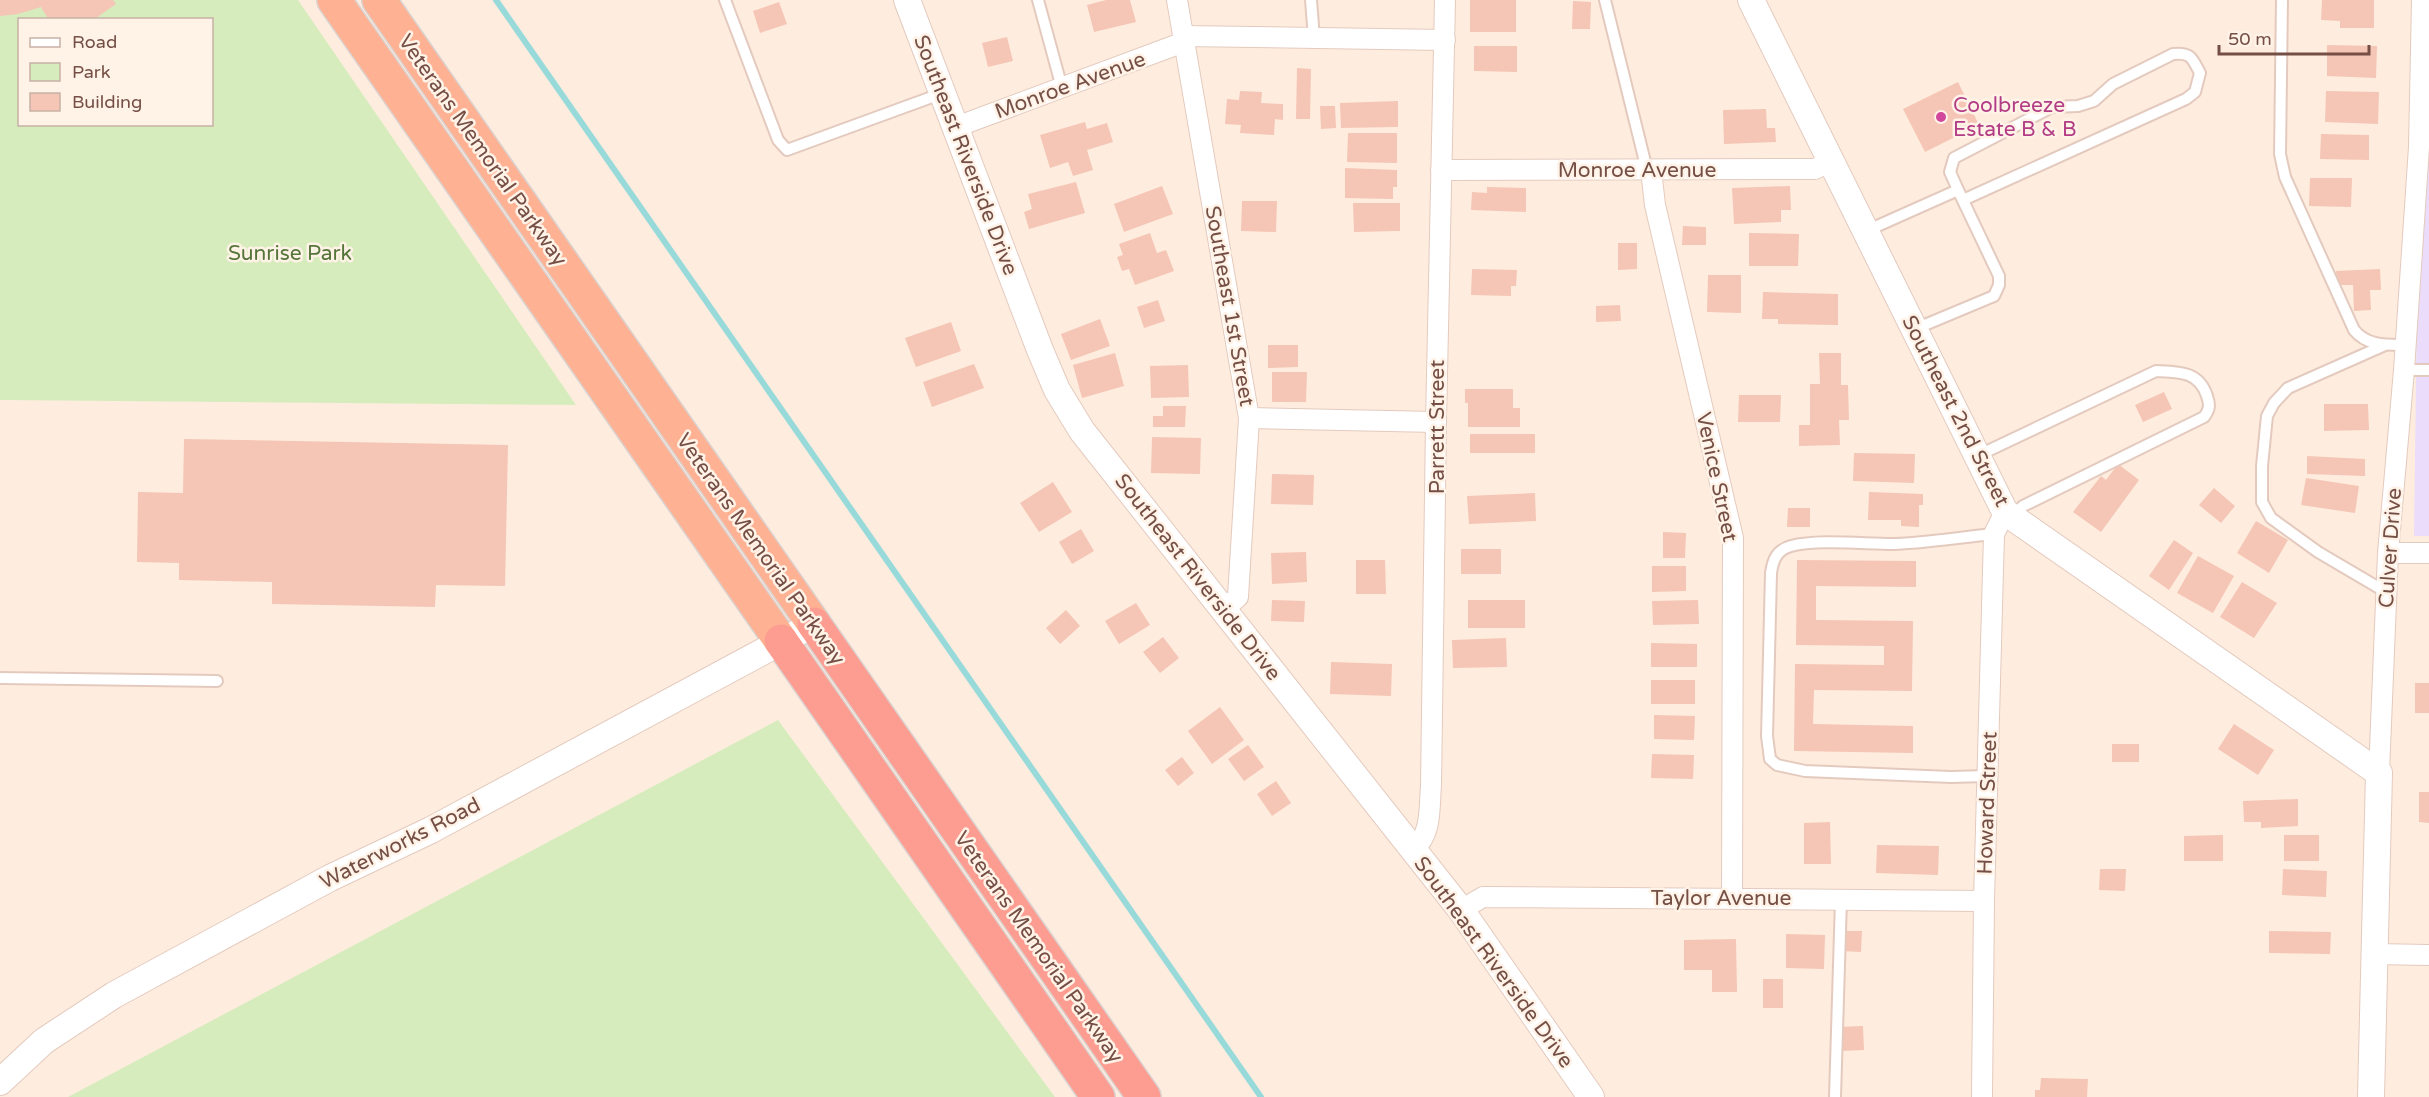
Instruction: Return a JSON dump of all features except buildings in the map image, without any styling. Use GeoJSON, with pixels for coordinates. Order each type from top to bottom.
{"type":"FeatureCollection","features":[{"type":"Feature","properties":{"kind":"highway","name":"Veterans Memorial Parkway"},"geometry":{"type":"LineString","coordinates":[[334,0],[1098,1097]]}},
{"type":"Feature","properties":{"kind":"highway","name":"Veterans Memorial Parkway"},"geometry":{"type":"LineString","coordinates":[[379,0],[1144,1097]]}},
{"type":"Feature","properties":{"kind":"street","name":"Southeast Riverside Drive"},"geometry":{"type":"LineString","coordinates":[[907,0],[1040,350],[1061,398],[1082,431],[1461,910],[1591,1097]]}},
{"type":"Feature","properties":{"kind":"street","name":"Southeast 1st Street"},"geometry":{"type":"LineString","coordinates":[[1177,0],[1250,418],[1238,597],[1224,609]]}},
{"type":"Feature","properties":{"kind":"street","name":"Parrett Street"},"geometry":{"type":"LineString","coordinates":[[1414,849],[1424,840],[1428,826],[1431,786],[1445,0]]}},
{"type":"Feature","properties":{"kind":"street","name":"Southeast 2nd Street"},"geometry":{"type":"LineString","coordinates":[[1751,0],[1977,456],[2003,521],[2379,773]]}},
{"type":"Feature","properties":{"kind":"street","name":"Culver Drive"},"geometry":{"type":"LineString","coordinates":[[2371,1097],[2379,773],[2388,553],[2424,147],[2422,0]]}},
{"type":"Feature","properties":{"kind":"street","name":"Monroe Avenue"},"geometry":{"type":"LineString","coordinates":[[956,127],[1062,88],[1183,39],[1445,40]]}},
{"type":"Feature","properties":{"kind":"street","name":"Monroe Avenue"},"geometry":{"type":"LineString","coordinates":[[1441,170],[1815,169],[1830,161]]}},
{"type":"Feature","properties":{"kind":"street","name":"Venice Street"},"geometry":{"type":"LineString","coordinates":[[1649,170],[1655,205],[1733,538],[1732,898]]}},
{"type":"Feature","properties":{"kind":"street"},"geometry":{"type":"LineString","coordinates":[[1250,418],[1436,422]]}},
{"type":"Feature","properties":{"kind":"street","name":"Howard Street"},"geometry":{"type":"LineString","coordinates":[[1982,1097],[1987,776],[2003,521]]}},
{"type":"Feature","properties":{"kind":"street"},"geometry":{"type":"LineString","coordinates":[[2388,553],[2429,554]]}},
{"type":"Feature","properties":{"kind":"street","name":"Waterworks Road"},"geometry":{"type":"LineString","coordinates":[[0,1083],[44,1041],[114,994],[330,878],[430,830],[814,624]]}},
{"type":"Feature","properties":{"kind":"street","name":"Taylor Avenue"},"geometry":{"type":"LineString","coordinates":[[1461,910],[1483,897],[1984,901]]}},
{"type":"Feature","properties":{"kind":"street"},"geometry":{"type":"LineString","coordinates":[[2374,954],[2429,955]]}},
{"type":"Feature","properties":{"kind":"lane"},"geometry":{"type":"LineString","coordinates":[[725,0],[778,140],[787,150],[943,93]]}},
{"type":"Feature","properties":{"kind":"lane"},"geometry":{"type":"LineString","coordinates":[[1038,0],[1062,88]]}},
{"type":"Feature","properties":{"kind":"lane"},"geometry":{"type":"LineString","coordinates":[[1311,0],[1314,38]]}},
{"type":"Feature","properties":{"kind":"lane"},"geometry":{"type":"LineString","coordinates":[[1605,0],[1649,170]]}},
{"type":"Feature","properties":{"kind":"lane"},"geometry":{"type":"LineString","coordinates":[[2282,0],[2280,154],[2285,177],[2354,330],[2365,341],[2385,345],[2405,345]]}},
{"type":"Feature","properties":{"kind":"lane"},"geometry":{"type":"LineString","coordinates":[[1866,231],[1960,195],[2186,99],[2195,92],[2200,73],[2193,58],[2183,53],[2172,54],[2113,84],[2094,101],[2078,106],[2052,107],[1954,158],[1950,172],[1960,195],[1999,276],[1999,285],[1994,296],[1914,330]]}},
{"type":"Feature","properties":{"kind":"lane"},"geometry":{"type":"LineString","coordinates":[[2385,345],[2288,388],[2274,403],[2267,416],[2262,466],[2262,502],[2271,518],[2319,552],[2386,592]]}},
{"type":"Feature","properties":{"kind":"lane"},"geometry":{"type":"LineString","coordinates":[[2404,370],[2429,370]]}},
{"type":"Feature","properties":{"kind":"lane"},"geometry":{"type":"LineString","coordinates":[[1977,456],[2156,371],[2184,373],[2196,377],[2204,386],[2210,403],[2209,410],[2204,417],[2023,506],[2003,521],[1896,544],[1792,546],[1779,552],[1773,561],[1767,736],[1770,759],[1777,765],[1805,771],[1951,777],[1987,776]]}},
{"type":"Feature","properties":{"kind":"lane"},"geometry":{"type":"LineString","coordinates":[[0,678],[217,681]]}},
{"type":"Feature","properties":{"kind":"lane"},"geometry":{"type":"LineString","coordinates":[[1835,1097],[1841,899]]}},
{"type":"Feature","properties":{"kind":"shaded area"},"geometry":{"type":"Polygon","coordinates":[[[2419,147],[2429,147],[2429,536],[2414,536],[2419,147]]]}},
{"type":"Feature","properties":{"kind":"green space","name":"Sunrise Park"},"geometry":{"type":"Polygon","coordinates":[[[0,0],[298,0],[576,405],[0,400],[0,0]]]}},
{"type":"Feature","properties":{"kind":"green space"},"geometry":{"type":"Polygon","coordinates":[[[778,720],[1055,1097],[68,1097],[778,720]]]}},
{"type":"Feature","properties":{"kind":"waterway"},"geometry":{"type":"LineString","coordinates":[[496,0],[1261,1097]]}},
{"type":"Feature","properties":{"kind":"place","name":"Coolbreeze Estate B & B"},"geometry":{"type":"Point","coordinates":[1941,117]}}]}
